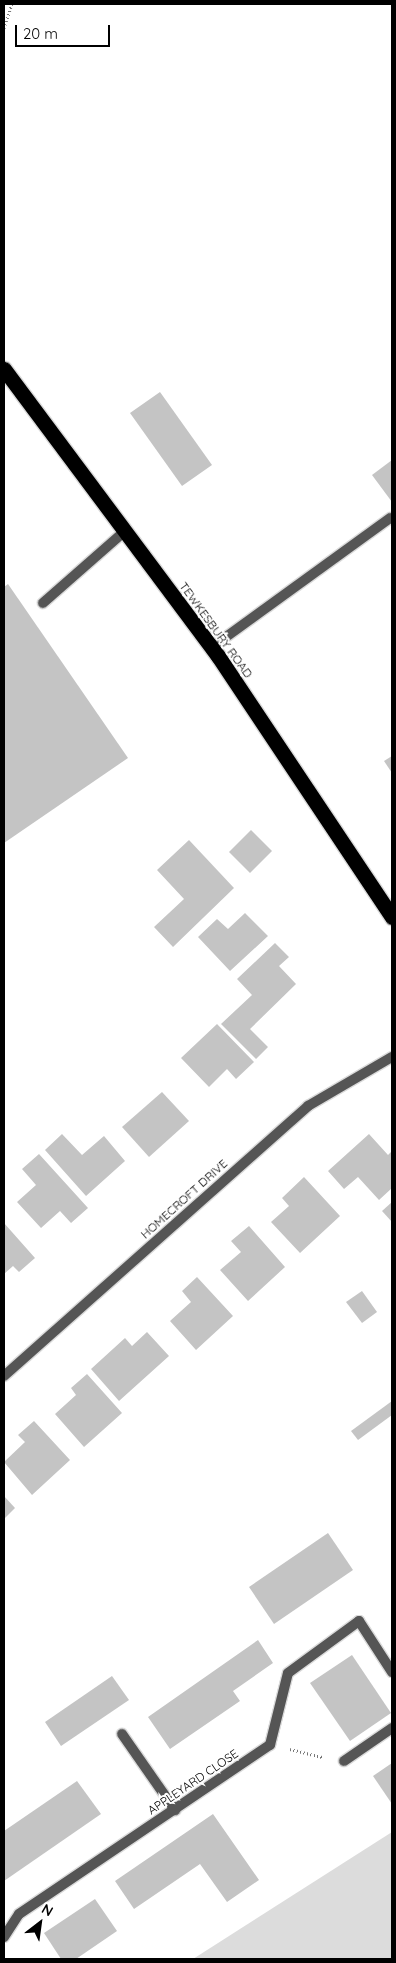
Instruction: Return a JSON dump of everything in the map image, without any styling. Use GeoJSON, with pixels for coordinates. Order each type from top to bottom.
{"type":"FeatureCollection","features":[{"type":"Feature","properties":{"kind":"highway","name":"TEWKESBURY ROAD"},"geometry":{"type":"LineString","coordinates":[[4,369],[212,647],[392,916]]}},
{"type":"Feature","properties":{"kind":"street"},"geometry":{"type":"LineString","coordinates":[[212,647],[390,518]]}},
{"type":"Feature","properties":{"kind":"street"},"geometry":{"type":"LineString","coordinates":[[43,603],[125,531]]}},
{"type":"Feature","properties":{"kind":"street","name":"HOMECROFT DRIVE"},"geometry":{"type":"LineString","coordinates":[[4,1376],[308,1106],[392,1057]]}},
{"type":"Feature","properties":{"kind":"street"},"geometry":{"type":"LineString","coordinates":[[270,1745],[288,1673],[359,1621],[392,1672]]}},
{"type":"Feature","properties":{"kind":"street"},"geometry":{"type":"LineString","coordinates":[[344,1761],[392,1728]]}},
{"type":"Feature","properties":{"kind":"street"},"geometry":{"type":"LineString","coordinates":[[122,1734],[175,1810]]}},
{"type":"Feature","properties":{"kind":"street","name":"APPLEYARD CLOSE"},"geometry":{"type":"LineString","coordinates":[[4,1937],[19,1914],[270,1745]]}},
{"type":"Feature","properties":{"kind":"path"},"geometry":{"type":"LineString","coordinates":[[4,28],[12,4]]}},
{"type":"Feature","properties":{"kind":"path"},"geometry":{"type":"LineString","coordinates":[[270,1745],[344,1761]]}},
{"type":"Feature","properties":{"kind":"shaded area"},"geometry":{"type":"Polygon","coordinates":[[[392,1832],[392,1959],[193,1959],[392,1832]]]}},
{"type":"Feature","properties":{"kind":"building"},"geometry":{"type":"Polygon","coordinates":[[[160,392],[212,465],[182,486],[130,413],[160,392]]]}},
{"type":"Feature","properties":{"kind":"building"},"geometry":{"type":"Polygon","coordinates":[[[392,460],[392,502],[372,475],[392,460]]]}},
{"type":"Feature","properties":{"kind":"building"},"geometry":{"type":"Polygon","coordinates":[[[8,584],[128,758],[4,843],[4,587],[8,584]]]}},
{"type":"Feature","properties":{"kind":"building"},"geometry":{"type":"Polygon","coordinates":[[[392,756],[392,773],[384,761],[392,756]]]}},
{"type":"Feature","properties":{"kind":"building"},"geometry":{"type":"Polygon","coordinates":[[[251,830],[272,851],[250,873],[229,852],[251,830]]]}},
{"type":"Feature","properties":{"kind":"building"},"geometry":{"type":"Polygon","coordinates":[[[189,840],[234,888],[173,947],[154,927],[184,899],[157,870],[189,840]]]}},
{"type":"Feature","properties":{"kind":"building"},"geometry":{"type":"Polygon","coordinates":[[[245,913],[268,936],[230,971],[198,937],[217,919],[228,929],[245,913]]]}},
{"type":"Feature","properties":{"kind":"building"},"geometry":{"type":"Polygon","coordinates":[[[275,943],[289,957],[279,966],[296,984],[250,1029],[268,1047],[256,1059],[221,1024],[252,995],[237,979],[275,943]]]}},
{"type":"Feature","properties":{"kind":"building"},"geometry":{"type":"Polygon","coordinates":[[[217,1024],[254,1062],[236,1079],[227,1069],[209,1087],[181,1058],[217,1024]]]}},
{"type":"Feature","properties":{"kind":"building"},"geometry":{"type":"Polygon","coordinates":[[[162,1092],[189,1121],[149,1157],[122,1127],[162,1092]]]}},
{"type":"Feature","properties":{"kind":"building"},"geometry":{"type":"Polygon","coordinates":[[[62,1134],[82,1155],[104,1136],[125,1161],[86,1196],[45,1150],[62,1134]]]}},
{"type":"Feature","properties":{"kind":"building"},"geometry":{"type":"Polygon","coordinates":[[[369,1134],[388,1155],[392,1151],[392,1188],[379,1200],[358,1177],[344,1189],[328,1171],[369,1134]]]}},
{"type":"Feature","properties":{"kind":"building"},"geometry":{"type":"Polygon","coordinates":[[[39,1154],[88,1208],[71,1223],[60,1211],[41,1228],[17,1202],[36,1185],[22,1169],[39,1154]]]}},
{"type":"Feature","properties":{"kind":"building"},"geometry":{"type":"Polygon","coordinates":[[[304,1177],[340,1216],[300,1253],[271,1222],[289,1206],[282,1198],[304,1177]]]}},
{"type":"Feature","properties":{"kind":"building"},"geometry":{"type":"Polygon","coordinates":[[[392,1202],[392,1222],[382,1211],[392,1202]]]}},
{"type":"Feature","properties":{"kind":"building"},"geometry":{"type":"Polygon","coordinates":[[[4,1223],[35,1258],[19,1272],[13,1266],[4,1274],[4,1223]]]}},
{"type":"Feature","properties":{"kind":"building"},"geometry":{"type":"Polygon","coordinates":[[[249,1226],[285,1267],[248,1301],[220,1270],[241,1252],[231,1241],[249,1226]]]}},
{"type":"Feature","properties":{"kind":"building"},"geometry":{"type":"Polygon","coordinates":[[[197,1277],[233,1316],[196,1350],[170,1321],[191,1302],[182,1291],[197,1277]]]}},
{"type":"Feature","properties":{"kind":"building"},"geometry":{"type":"Polygon","coordinates":[[[362,1291],[377,1312],[362,1323],[346,1302],[362,1291]]]}},
{"type":"Feature","properties":{"kind":"building"},"geometry":{"type":"Polygon","coordinates":[[[147,1332],[169,1356],[119,1401],[91,1369],[125,1338],[132,1346],[147,1332]]]}},
{"type":"Feature","properties":{"kind":"building"},"geometry":{"type":"Polygon","coordinates":[[[87,1374],[122,1413],[84,1447],[55,1414],[76,1395],[71,1388],[87,1374]]]}},
{"type":"Feature","properties":{"kind":"building"},"geometry":{"type":"Polygon","coordinates":[[[392,1401],[392,1415],[358,1440],[351,1431],[392,1401]]]}},
{"type":"Feature","properties":{"kind":"building"},"geometry":{"type":"Polygon","coordinates":[[[34,1421],[70,1460],[32,1495],[4,1462],[25,1442],[18,1435],[34,1421]]]}},
{"type":"Feature","properties":{"kind":"building"},"geometry":{"type":"Polygon","coordinates":[[[4,1496],[15,1508],[4,1519],[4,1496]]]}},
{"type":"Feature","properties":{"kind":"building"},"geometry":{"type":"Polygon","coordinates":[[[328,1533],[353,1570],[274,1624],[249,1587],[328,1533]]]}},
{"type":"Feature","properties":{"kind":"building"},"geometry":{"type":"Polygon","coordinates":[[[258,1640],[273,1663],[233,1691],[240,1701],[170,1749],[148,1717],[258,1640]]]}},
{"type":"Feature","properties":{"kind":"building"},"geometry":{"type":"Polygon","coordinates":[[[352,1655],[391,1713],[350,1741],[310,1683],[352,1655]]]}},
{"type":"Feature","properties":{"kind":"building"},"geometry":{"type":"Polygon","coordinates":[[[112,1676],[129,1700],[61,1746],[45,1722],[112,1676]]]}},
{"type":"Feature","properties":{"kind":"building"},"geometry":{"type":"Polygon","coordinates":[[[392,1763],[392,1804],[373,1776],[392,1763]]]}},
{"type":"Feature","properties":{"kind":"building"},"geometry":{"type":"Polygon","coordinates":[[[77,1781],[101,1814],[4,1881],[4,1831],[77,1781]]]}},
{"type":"Feature","properties":{"kind":"building"},"geometry":{"type":"Polygon","coordinates":[[[213,1814],[259,1880],[227,1902],[200,1864],[134,1909],[115,1881],[213,1814]]]}},
{"type":"Feature","properties":{"kind":"building"},"geometry":{"type":"Polygon","coordinates":[[[95,1899],[117,1931],[76,1959],[61,1959],[44,1933],[95,1899]]]}}]}
